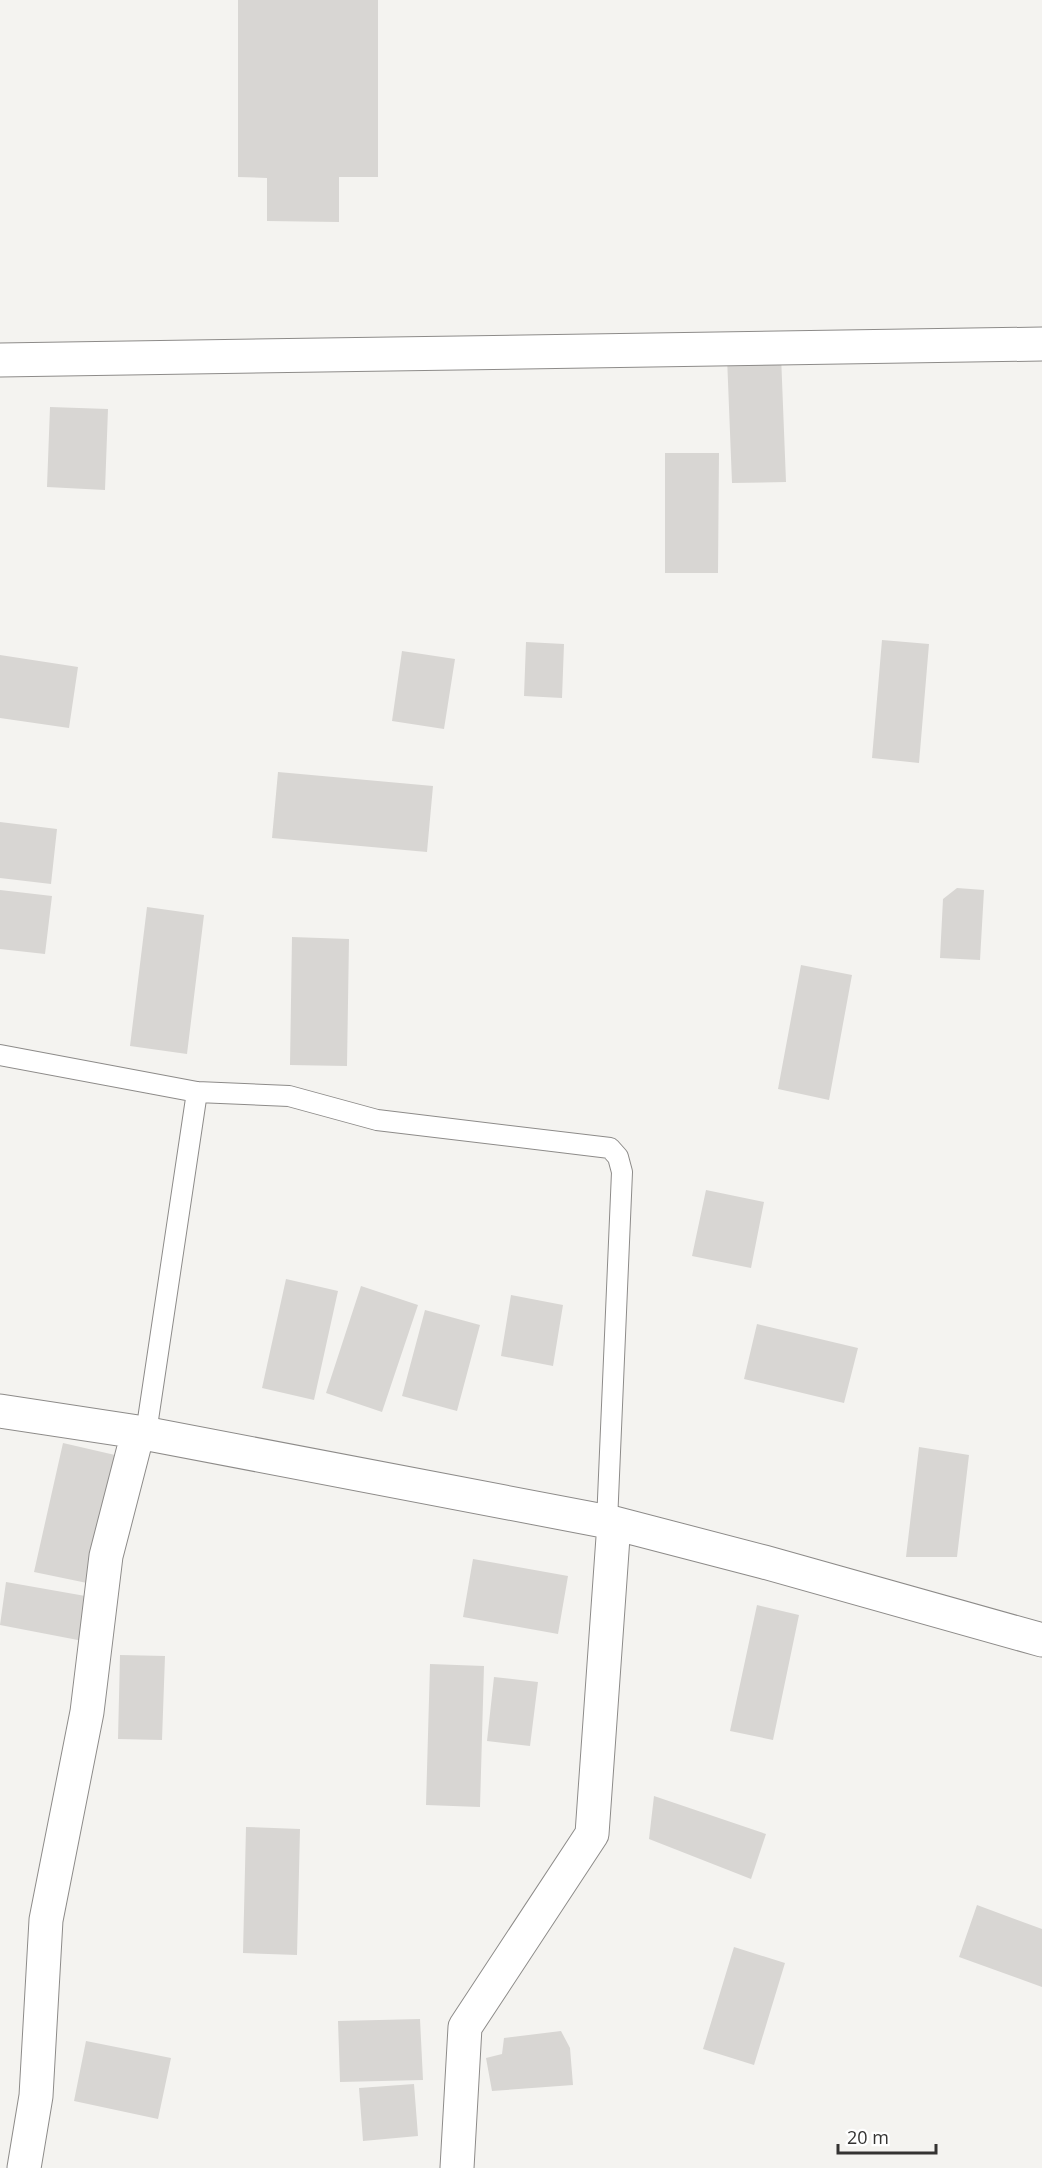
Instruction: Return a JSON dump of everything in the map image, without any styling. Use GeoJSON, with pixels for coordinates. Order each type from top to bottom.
{"type":"FeatureCollection","features":[{"type":"Feature","properties":{"kind":"street"},"geometry":{"type":"LineString","coordinates":[[0,360],[1042,344]]}},
{"type":"Feature","properties":{"kind":"street"},"geometry":{"type":"LineString","coordinates":[[0,1411],[142,1432],[610,1522],[764,1562],[1042,1640]]}},
{"type":"Feature","properties":{"kind":"street"},"geometry":{"type":"LineString","coordinates":[[24,2168],[36,2096],[46,1920],[87,1712],[106,1556],[142,1432]]}},
{"type":"Feature","properties":{"kind":"street"},"geometry":{"type":"LineString","coordinates":[[457,2168],[465,2027],[592,1834],[610,1522]]}},
{"type":"Feature","properties":{"kind":"lane"},"geometry":{"type":"LineString","coordinates":[[0,1054],[197,1092],[289,1096],[377,1120],[610,1148],[618,1156],[622,1172],[610,1522]]}},
{"type":"Feature","properties":{"kind":"lane"},"geometry":{"type":"LineString","coordinates":[[142,1432],[197,1092]]}},
{"type":"Feature","properties":{"kind":"building"},"geometry":{"type":"Polygon","coordinates":[[[238,0],[378,0],[378,177],[339,177],[339,222],[267,221],[267,178],[238,177],[238,0]]]}},
{"type":"Feature","properties":{"kind":"building"},"geometry":{"type":"Polygon","coordinates":[[[781,355],[786,482],[732,483],[727,357],[781,355]]]}},
{"type":"Feature","properties":{"kind":"building"},"geometry":{"type":"Polygon","coordinates":[[[50,407],[108,409],[105,490],[47,487],[50,407]]]}},
{"type":"Feature","properties":{"kind":"building"},"geometry":{"type":"Polygon","coordinates":[[[665,453],[719,453],[718,573],[665,573],[665,453]]]}},
{"type":"Feature","properties":{"kind":"building"},"geometry":{"type":"Polygon","coordinates":[[[882,640],[929,644],[919,763],[872,758],[882,640]]]}},
{"type":"Feature","properties":{"kind":"building"},"geometry":{"type":"Polygon","coordinates":[[[526,642],[564,644],[562,698],[524,696],[526,642]]]}},
{"type":"Feature","properties":{"kind":"building"},"geometry":{"type":"Polygon","coordinates":[[[402,651],[455,659],[444,729],[392,721],[402,651]]]}},
{"type":"Feature","properties":{"kind":"building"},"geometry":{"type":"Polygon","coordinates":[[[0,655],[78,667],[69,728],[0,718],[0,655]]]}},
{"type":"Feature","properties":{"kind":"building"},"geometry":{"type":"Polygon","coordinates":[[[278,772],[433,786],[427,852],[272,838],[278,772]]]}},
{"type":"Feature","properties":{"kind":"building"},"geometry":{"type":"Polygon","coordinates":[[[0,822],[57,829],[51,884],[0,878],[0,822]]]}},
{"type":"Feature","properties":{"kind":"building"},"geometry":{"type":"Polygon","coordinates":[[[957,888],[984,890],[980,960],[940,958],[943,899],[957,888]]]}},
{"type":"Feature","properties":{"kind":"building"},"geometry":{"type":"Polygon","coordinates":[[[0,890],[52,896],[45,954],[0,949],[0,890]]]}},
{"type":"Feature","properties":{"kind":"building"},"geometry":{"type":"Polygon","coordinates":[[[147,907],[204,915],[187,1054],[130,1046],[147,907]]]}},
{"type":"Feature","properties":{"kind":"building"},"geometry":{"type":"Polygon","coordinates":[[[292,937],[349,939],[347,1066],[290,1065],[292,937]]]}},
{"type":"Feature","properties":{"kind":"building"},"geometry":{"type":"Polygon","coordinates":[[[801,965],[852,975],[829,1100],[778,1089],[801,965]]]}},
{"type":"Feature","properties":{"kind":"building"},"geometry":{"type":"Polygon","coordinates":[[[706,1190],[764,1202],[751,1268],[692,1256],[706,1190]]]}},
{"type":"Feature","properties":{"kind":"building"},"geometry":{"type":"Polygon","coordinates":[[[286,1279],[338,1291],[314,1400],[262,1388],[286,1279]]]}},
{"type":"Feature","properties":{"kind":"building"},"geometry":{"type":"Polygon","coordinates":[[[361,1286],[418,1305],[382,1412],[326,1393],[361,1286]]]}},
{"type":"Feature","properties":{"kind":"building"},"geometry":{"type":"Polygon","coordinates":[[[511,1295],[563,1305],[553,1366],[501,1356],[511,1295]]]}},
{"type":"Feature","properties":{"kind":"building"},"geometry":{"type":"Polygon","coordinates":[[[425,1310],[480,1325],[457,1411],[402,1396],[425,1310]]]}},
{"type":"Feature","properties":{"kind":"building"},"geometry":{"type":"Polygon","coordinates":[[[757,1324],[858,1348],[844,1403],[744,1379],[757,1324]]]}},
{"type":"Feature","properties":{"kind":"building"},"geometry":{"type":"Polygon","coordinates":[[[63,1443],[115,1455],[87,1583],[34,1572],[63,1443]]]}},
{"type":"Feature","properties":{"kind":"building"},"geometry":{"type":"Polygon","coordinates":[[[919,1447],[969,1455],[957,1557],[906,1557],[919,1447]]]}},
{"type":"Feature","properties":{"kind":"building"},"geometry":{"type":"Polygon","coordinates":[[[473,1559],[568,1576],[558,1634],[463,1617],[473,1559]]]}},
{"type":"Feature","properties":{"kind":"building"},"geometry":{"type":"Polygon","coordinates":[[[6,1582],[91,1597],[83,1641],[0,1625],[6,1582]]]}},
{"type":"Feature","properties":{"kind":"building"},"geometry":{"type":"Polygon","coordinates":[[[757,1605],[799,1615],[773,1740],[730,1731],[757,1605]]]}},
{"type":"Feature","properties":{"kind":"building"},"geometry":{"type":"Polygon","coordinates":[[[120,1655],[165,1656],[162,1740],[118,1739],[120,1655]]]}},
{"type":"Feature","properties":{"kind":"building"},"geometry":{"type":"Polygon","coordinates":[[[430,1664],[484,1666],[480,1807],[426,1805],[430,1664]]]}},
{"type":"Feature","properties":{"kind":"building"},"geometry":{"type":"Polygon","coordinates":[[[494,1677],[538,1682],[530,1746],[487,1741],[494,1677]]]}},
{"type":"Feature","properties":{"kind":"building"},"geometry":{"type":"Polygon","coordinates":[[[654,1796],[766,1834],[751,1879],[649,1839],[654,1796]]]}},
{"type":"Feature","properties":{"kind":"building"},"geometry":{"type":"Polygon","coordinates":[[[246,1827],[300,1829],[297,1955],[243,1953],[246,1827]]]}},
{"type":"Feature","properties":{"kind":"building"},"geometry":{"type":"Polygon","coordinates":[[[977,1905],[1042,1929],[1042,1987],[959,1957],[977,1905]]]}},
{"type":"Feature","properties":{"kind":"building"},"geometry":{"type":"Polygon","coordinates":[[[734,1947],[785,1963],[754,2065],[703,2049],[734,1947]]]}},
{"type":"Feature","properties":{"kind":"building"},"geometry":{"type":"Polygon","coordinates":[[[420,2019],[423,2080],[340,2082],[338,2021],[420,2019]]]}},
{"type":"Feature","properties":{"kind":"building"},"geometry":{"type":"Polygon","coordinates":[[[561,2031],[570,2048],[573,2085],[492,2091],[486,2058],[502,2054],[504,2038],[561,2031]]]}},
{"type":"Feature","properties":{"kind":"building"},"geometry":{"type":"Polygon","coordinates":[[[86,2041],[171,2058],[158,2119],[74,2101],[86,2041]]]}},
{"type":"Feature","properties":{"kind":"building"},"geometry":{"type":"Polygon","coordinates":[[[414,2084],[418,2136],[363,2141],[359,2088],[414,2084]]]}}]}
